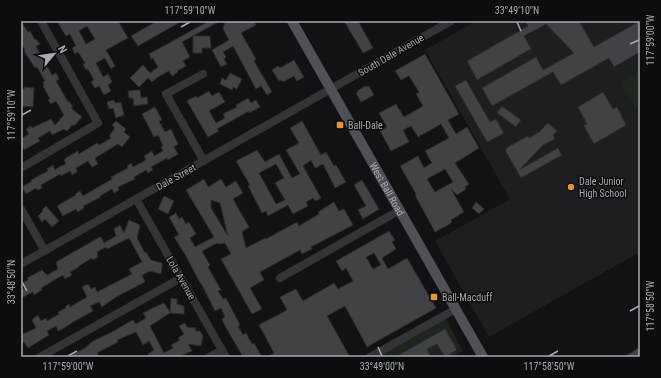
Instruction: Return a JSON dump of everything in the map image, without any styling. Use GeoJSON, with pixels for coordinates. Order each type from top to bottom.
{"type":"FeatureCollection","features":[{"type":"Feature","properties":{"kind":"main road","name":"West Ball Road"},"geometry":{"type":"LineString","coordinates":[[292,21],[483,357]]}},
{"type":"Feature","properties":{"kind":"street"},"geometry":{"type":"LineString","coordinates":[[21,168],[98,123],[41,21]]}},
{"type":"Feature","properties":{"kind":"street","name":"South Dale Avenue"},"geometry":{"type":"LineString","coordinates":[[331,89],[451,21]]}},
{"type":"Feature","properties":{"kind":"street"},"geometry":{"type":"LineString","coordinates":[[203,74],[166,94],[204,161]]}},
{"type":"Feature","properties":{"kind":"street","name":"Dale Street"},"geometry":{"type":"LineString","coordinates":[[21,264],[331,89]]}},
{"type":"Feature","properties":{"kind":"street","name":"Lola Avenue"},"geometry":{"type":"LineString","coordinates":[[136,199],[224,353]]}},
{"type":"Feature","properties":{"kind":"street"},"geometry":{"type":"LineString","coordinates":[[21,209],[45,251]]}},
{"type":"Feature","properties":{"kind":"street"},"geometry":{"type":"LineString","coordinates":[[280,278],[400,210]]}},
{"type":"Feature","properties":{"kind":"street"},"geometry":{"type":"LineString","coordinates":[[40,357],[181,278]]}},
{"type":"Feature","properties":{"kind":"street"},"geometry":{"type":"LineString","coordinates":[[370,357],[456,309]]}},
{"type":"Feature","properties":{"kind":"street"},"geometry":{"type":"LineString","coordinates":[[209,357],[224,353]]}},
{"type":"Feature","properties":{"kind":"shaded area","name":"Dale Junior High School"},"geometry":{"type":"Polygon","coordinates":[[[476,21],[640,21],[640,252],[489,337],[435,241],[510,199],[425,50],[476,21]]]}},
{"type":"Feature","properties":{"kind":"shaded area"},"geometry":{"type":"Polygon","coordinates":[[[640,70],[640,116],[621,82],[640,70]]]}},
{"type":"Feature","properties":{"kind":"shaded area"},"geometry":{"type":"Polygon","coordinates":[[[446,319],[463,351],[453,357],[378,357],[446,319]]]}},
{"type":"Feature","properties":{"kind":"building"},"geometry":{"type":"Polygon","coordinates":[[[21,21],[28,32],[30,31],[35,40],[36,39],[40,44],[36,46],[42,58],[45,56],[48,62],[46,64],[52,75],[56,73],[59,79],[56,81],[68,102],[69,101],[73,107],[71,108],[82,117],[74,126],[72,125],[66,131],[64,129],[52,135],[50,131],[38,138],[40,141],[24,150],[21,144],[21,139],[29,134],[26,129],[31,126],[32,128],[51,119],[55,125],[64,115],[56,101],[51,104],[48,100],[50,99],[43,86],[43,82],[45,81],[37,67],[35,68],[24,51],[25,50],[21,43],[21,21]]]}},
{"type":"Feature","properties":{"kind":"building"},"geometry":{"type":"Polygon","coordinates":[[[62,21],[118,21],[128,38],[106,50],[115,66],[111,69],[105,58],[96,63],[103,77],[108,74],[112,82],[108,85],[111,91],[104,95],[99,86],[95,88],[91,82],[94,80],[88,69],[86,70],[83,64],[85,63],[78,52],[75,54],[72,48],[76,46],[70,34],[66,36],[58,23],[62,21]],[[87,26],[79,31],[86,44],[95,39],[87,26]]]}},
{"type":"Feature","properties":{"kind":"building"},"geometry":{"type":"Polygon","coordinates":[[[157,21],[182,21],[138,46],[131,36],[157,21]]]}},
{"type":"Feature","properties":{"kind":"building"},"geometry":{"type":"Polygon","coordinates":[[[209,21],[220,21],[182,42],[190,57],[183,61],[186,66],[177,71],[178,72],[172,76],[169,71],[152,82],[148,78],[139,87],[130,78],[143,65],[150,73],[158,67],[153,58],[151,59],[149,54],[209,21]]]}},
{"type":"Feature","properties":{"kind":"building"},"geometry":{"type":"Polygon","coordinates":[[[225,21],[254,21],[256,25],[241,33],[256,59],[254,61],[272,92],[267,95],[261,86],[256,89],[233,46],[223,52],[226,57],[224,59],[227,64],[221,67],[212,50],[229,40],[223,29],[225,21]]]}},
{"type":"Feature","properties":{"kind":"building"},"geometry":{"type":"Polygon","coordinates":[[[344,21],[358,21],[373,48],[363,53],[344,21]]]}},
{"type":"Feature","properties":{"kind":"building"},"geometry":{"type":"Polygon","coordinates":[[[525,21],[579,21],[594,47],[640,21],[640,52],[614,67],[609,58],[561,85],[553,72],[492,106],[482,88],[536,57],[543,70],[574,53],[546,24],[524,36],[531,49],[477,80],[467,61],[528,26],[525,21]]]}},
{"type":"Feature","properties":{"kind":"building"},"geometry":{"type":"Polygon","coordinates":[[[193,36],[210,36],[211,48],[202,48],[202,53],[193,53],[193,36]]]}},
{"type":"Feature","properties":{"kind":"building"},"geometry":{"type":"Polygon","coordinates":[[[425,54],[459,114],[448,120],[456,134],[467,127],[479,148],[455,163],[469,184],[465,187],[466,189],[457,195],[451,189],[464,212],[451,220],[452,222],[448,225],[435,232],[400,166],[418,156],[424,168],[432,163],[425,151],[449,138],[441,124],[418,137],[411,126],[403,130],[409,142],[391,151],[380,131],[387,127],[379,113],[396,104],[404,117],[423,106],[416,94],[419,92],[409,76],[401,80],[395,71],[425,54]],[[445,169],[427,179],[435,192],[453,182],[445,169]]]}},
{"type":"Feature","properties":{"kind":"building"},"geometry":{"type":"Polygon","coordinates":[[[294,60],[304,77],[297,81],[294,76],[283,82],[282,80],[279,81],[272,70],[278,66],[280,68],[294,60]]]}},
{"type":"Feature","properties":{"kind":"building"},"geometry":{"type":"Polygon","coordinates":[[[230,73],[242,79],[237,89],[233,87],[232,90],[220,84],[222,78],[226,80],[230,73]]]}},
{"type":"Feature","properties":{"kind":"building"},"geometry":{"type":"Polygon","coordinates":[[[466,80],[490,122],[496,119],[504,133],[487,142],[455,86],[466,80]]]}},
{"type":"Feature","properties":{"kind":"building"},"geometry":{"type":"Polygon","coordinates":[[[366,86],[369,86],[374,95],[361,102],[356,93],[366,86]]]}},
{"type":"Feature","properties":{"kind":"building"},"geometry":{"type":"Polygon","coordinates":[[[25,87],[34,88],[33,107],[21,106],[21,89],[24,89],[25,87]]]}},
{"type":"Feature","properties":{"kind":"building"},"geometry":{"type":"Polygon","coordinates":[[[140,90],[141,98],[147,97],[148,104],[134,106],[133,98],[129,98],[128,91],[140,90]]]}},
{"type":"Feature","properties":{"kind":"building"},"geometry":{"type":"Polygon","coordinates":[[[209,91],[212,96],[219,92],[225,102],[209,111],[216,123],[225,118],[223,114],[237,107],[236,105],[248,98],[251,103],[256,100],[260,107],[249,113],[249,111],[217,129],[219,131],[208,137],[187,101],[196,96],[197,98],[209,91]]]}},
{"type":"Feature","properties":{"kind":"building"},"geometry":{"type":"Polygon","coordinates":[[[603,92],[613,109],[617,107],[626,125],[594,144],[584,126],[587,124],[578,107],[603,92]]]}},
{"type":"Feature","properties":{"kind":"building"},"geometry":{"type":"Polygon","coordinates":[[[114,100],[115,103],[121,102],[124,115],[116,118],[113,108],[109,109],[107,102],[114,100]]]}},
{"type":"Feature","properties":{"kind":"building"},"geometry":{"type":"Polygon","coordinates":[[[502,106],[521,120],[516,127],[497,113],[502,106]]]}},
{"type":"Feature","properties":{"kind":"building"},"geometry":{"type":"Polygon","coordinates":[[[155,107],[162,120],[159,121],[165,132],[171,129],[178,144],[174,147],[178,154],[151,167],[153,170],[148,173],[146,170],[134,177],[135,179],[118,187],[119,190],[114,193],[112,189],[100,196],[101,197],[83,206],[84,208],[78,212],[76,209],[63,216],[57,206],[76,195],[75,194],[80,191],[83,196],[112,179],[111,177],[128,168],[127,166],[131,163],[133,167],[146,160],[144,156],[152,151],[154,156],[163,151],[161,147],[163,146],[158,135],[154,137],[142,114],[155,107]]]}},
{"type":"Feature","properties":{"kind":"building"},"geometry":{"type":"Polygon","coordinates":[[[116,121],[126,129],[124,132],[130,137],[122,147],[118,144],[95,158],[98,164],[92,167],[88,161],[76,168],[77,172],[72,175],[70,171],[61,176],[60,174],[41,185],[42,188],[38,190],[36,188],[26,194],[22,187],[32,181],[31,180],[48,171],[47,169],[53,165],[55,170],[66,164],[64,160],[78,151],[79,154],[97,143],[99,145],[111,138],[109,136],[115,128],[112,125],[116,121]]]}},
{"type":"Feature","properties":{"kind":"building"},"geometry":{"type":"Polygon","coordinates":[[[302,121],[321,155],[326,152],[346,182],[335,188],[323,164],[315,168],[311,160],[303,166],[321,198],[316,201],[313,198],[306,202],[308,206],[293,214],[288,205],[268,216],[266,211],[262,213],[248,186],[250,185],[236,161],[257,150],[265,162],[279,154],[292,178],[300,174],[286,150],[299,143],[290,128],[302,121]],[[276,164],[259,173],[276,204],[285,200],[275,183],[284,178],[276,164]]]}},
{"type":"Feature","properties":{"kind":"building"},"geometry":{"type":"Polygon","coordinates":[[[548,123],[557,131],[553,135],[555,139],[543,145],[519,170],[558,148],[562,155],[521,178],[505,150],[528,136],[529,138],[539,132],[548,123]]]}},
{"type":"Feature","properties":{"kind":"building"},"geometry":{"type":"Polygon","coordinates":[[[204,179],[208,187],[221,179],[226,187],[236,181],[243,193],[233,199],[249,227],[242,232],[246,248],[297,222],[299,226],[319,214],[318,212],[334,202],[339,211],[344,209],[353,225],[311,247],[312,249],[302,254],[300,250],[260,272],[264,280],[250,288],[262,309],[252,314],[221,259],[231,254],[225,243],[217,243],[202,251],[210,265],[208,267],[221,290],[218,291],[223,299],[226,298],[240,325],[238,326],[243,335],[246,333],[262,357],[243,357],[225,326],[222,319],[225,317],[221,308],[215,311],[201,283],[174,237],[179,235],[169,217],[176,213],[179,219],[182,217],[186,224],[189,222],[196,234],[190,238],[195,247],[214,237],[186,190],[204,179]],[[211,200],[211,208],[228,236],[220,203],[211,200]]]}},
{"type":"Feature","properties":{"kind":"building"},"geometry":{"type":"Polygon","coordinates":[[[362,180],[379,209],[363,219],[358,210],[366,206],[354,185],[362,180]]]}},
{"type":"Feature","properties":{"kind":"building"},"geometry":{"type":"Polygon","coordinates":[[[164,196],[174,201],[168,214],[158,209],[164,196]]]}},
{"type":"Feature","properties":{"kind":"building"},"geometry":{"type":"Polygon","coordinates":[[[476,202],[484,209],[479,214],[472,208],[476,202]]]}},
{"type":"Feature","properties":{"kind":"building"},"geometry":{"type":"Polygon","coordinates":[[[46,206],[59,221],[52,227],[45,219],[42,222],[38,216],[46,206]]]}},
{"type":"Feature","properties":{"kind":"building"},"geometry":{"type":"Polygon","coordinates":[[[129,220],[140,225],[137,238],[145,253],[146,252],[151,260],[162,263],[161,274],[150,271],[142,275],[145,282],[116,297],[102,307],[99,302],[90,306],[93,311],[58,331],[56,326],[47,331],[49,335],[28,348],[24,342],[21,343],[21,335],[36,328],[32,320],[38,315],[41,321],[46,318],[47,321],[59,314],[58,312],[66,308],[65,307],[69,304],[70,307],[87,297],[82,287],[88,284],[91,289],[95,287],[97,292],[132,274],[129,269],[142,262],[129,238],[107,249],[106,247],[97,252],[98,257],[93,260],[92,258],[70,272],[72,275],[65,279],[63,275],[41,288],[42,290],[34,295],[33,292],[21,298],[21,290],[25,288],[22,283],[28,280],[27,278],[42,270],[47,275],[58,269],[56,262],[98,238],[101,237],[104,243],[116,236],[114,229],[120,225],[124,233],[129,220]]]}},
{"type":"Feature","properties":{"kind":"building"},"geometry":{"type":"Polygon","coordinates":[[[389,231],[395,240],[392,242],[396,249],[382,258],[388,269],[407,258],[436,308],[367,347],[345,306],[327,316],[350,357],[268,357],[274,353],[259,325],[287,310],[280,297],[296,289],[303,301],[334,283],[338,289],[353,281],[346,268],[342,271],[336,261],[389,231]],[[374,253],[366,257],[373,269],[381,265],[374,253]]]}},
{"type":"Feature","properties":{"kind":"building"},"geometry":{"type":"Polygon","coordinates":[[[171,298],[177,299],[177,304],[184,306],[184,314],[170,313],[150,326],[164,353],[173,348],[171,345],[180,340],[178,338],[184,334],[179,326],[185,323],[187,327],[196,328],[195,331],[200,331],[203,336],[201,346],[188,344],[192,351],[178,357],[149,357],[148,354],[154,350],[149,341],[143,345],[136,332],[117,340],[118,342],[97,353],[99,357],[68,357],[85,348],[93,341],[133,320],[136,324],[146,318],[143,313],[157,306],[164,303],[170,312],[171,298]]]}},
{"type":"Feature","properties":{"kind":"building"},"geometry":{"type":"Polygon","coordinates":[[[445,329],[457,350],[445,357],[437,344],[427,349],[431,357],[395,357],[445,329]]]}},
{"type":"Feature","properties":{"kind":"building"},"geometry":{"type":"Polygon","coordinates":[[[640,347],[640,357],[624,357],[634,351],[640,347]]]}},
{"type":"Feature","properties":{"kind":"place","name":"Ball-Dale"},"geometry":{"type":"Point","coordinates":[340,125]}},
{"type":"Feature","properties":{"kind":"place","name":"Dale Junior High School"},"geometry":{"type":"Point","coordinates":[571,187]}},
{"type":"Feature","properties":{"kind":"place","name":"Ball-Macduff"},"geometry":{"type":"Point","coordinates":[434,297]}}]}
